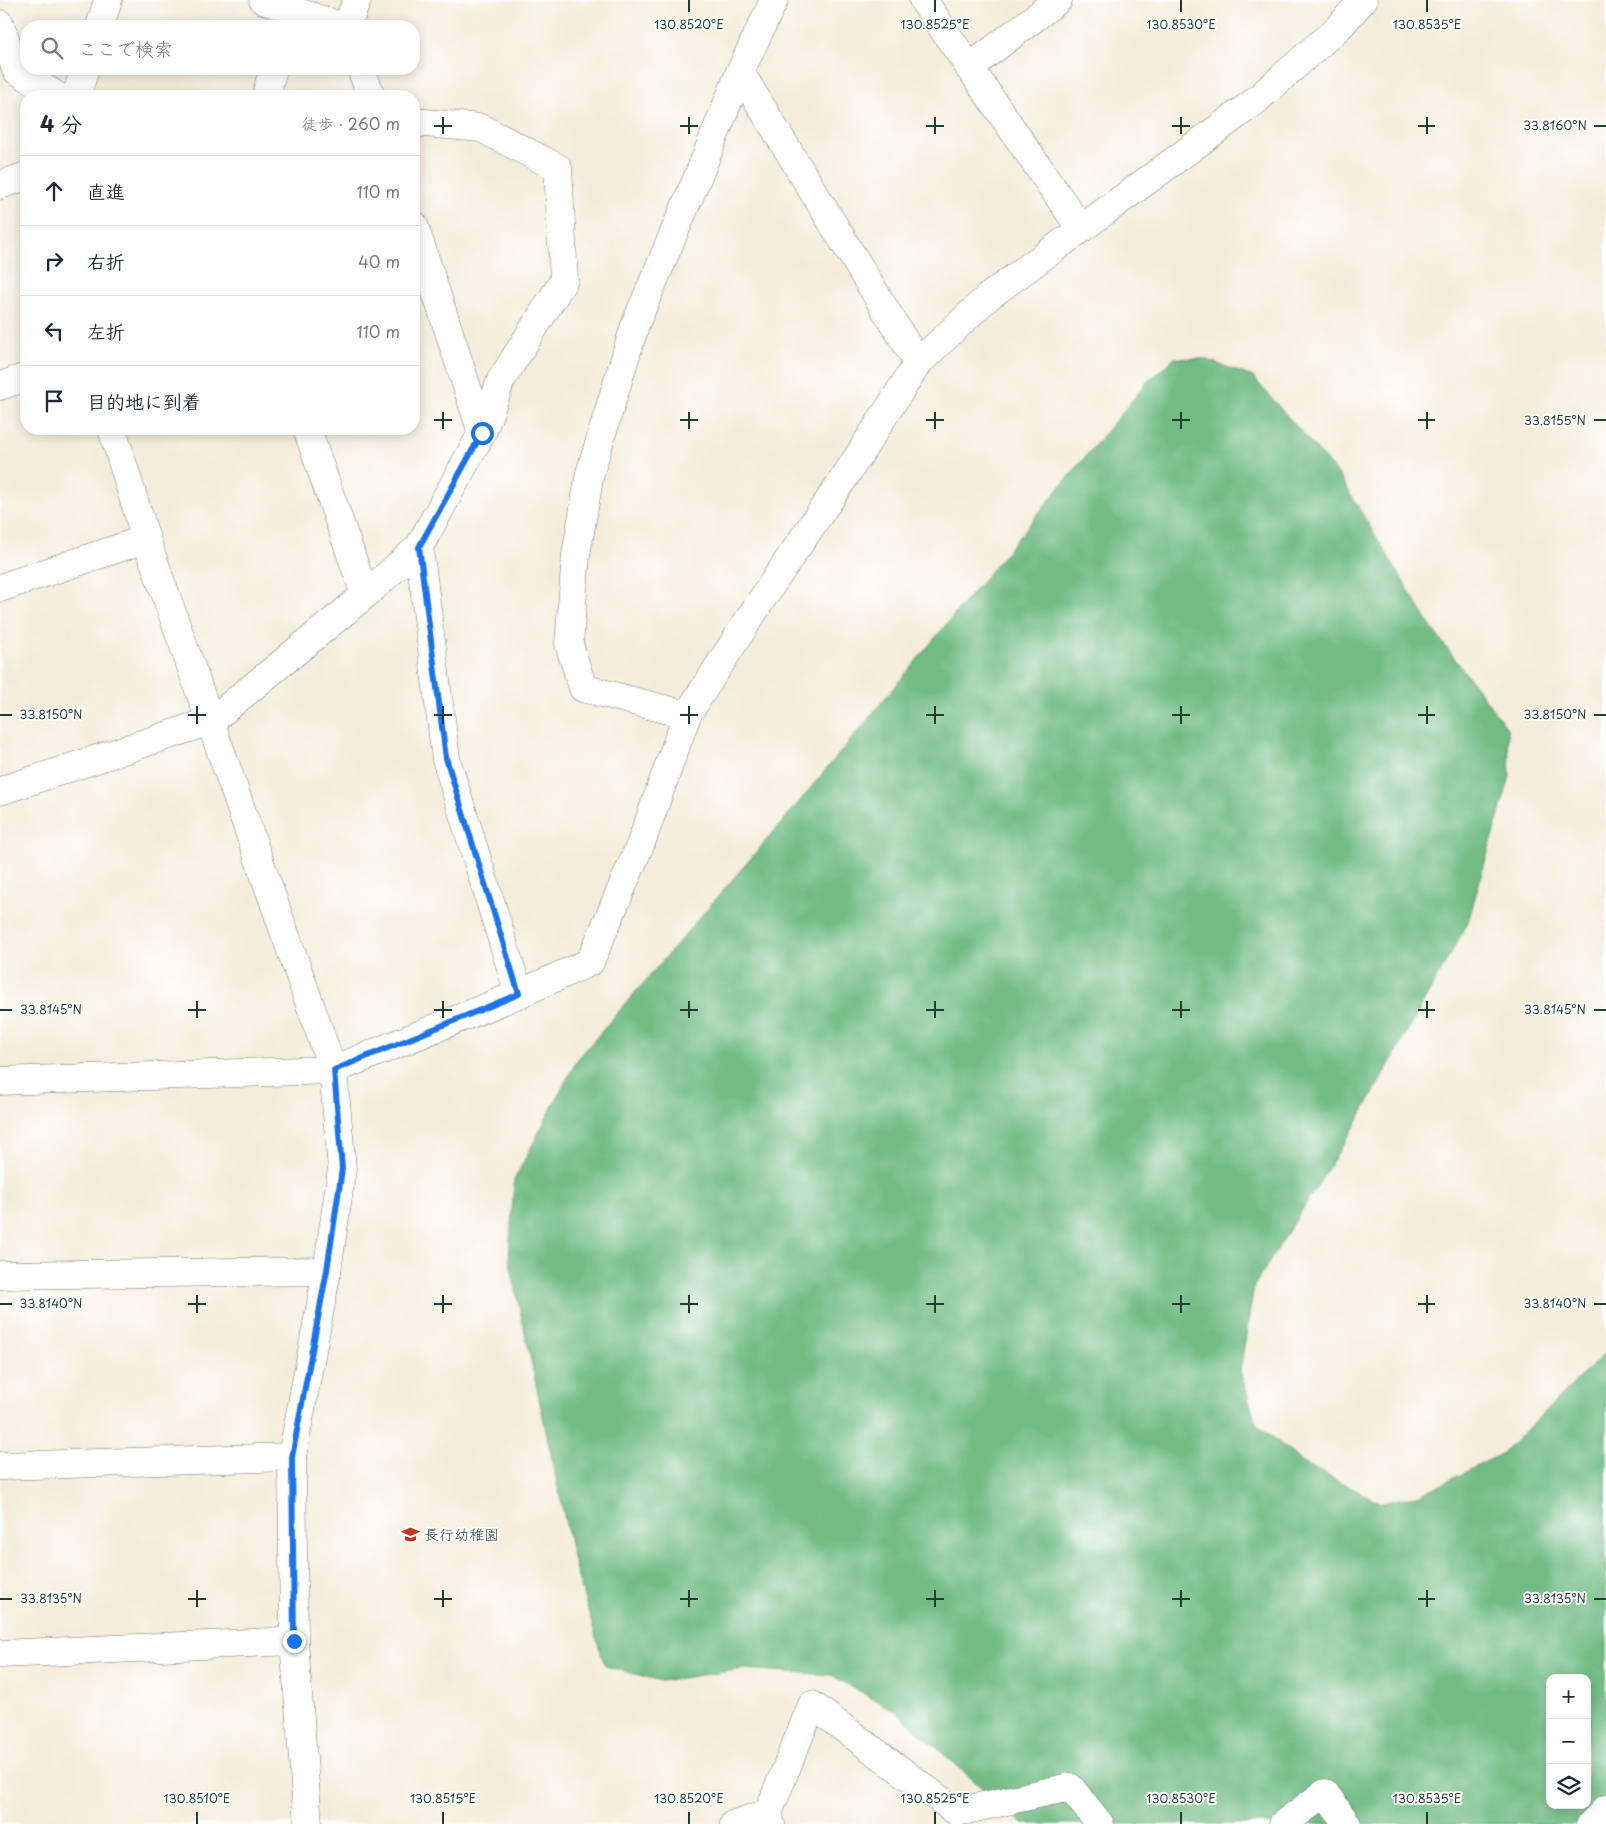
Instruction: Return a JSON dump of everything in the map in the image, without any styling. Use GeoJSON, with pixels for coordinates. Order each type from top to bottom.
{"type":"FeatureCollection","features":[{"type":"Feature","properties":{"kind":"street"},"geometry":{"type":"LineString","coordinates":[[102,20],[108,0]]}},
{"type":"Feature","properties":{"kind":"street"},"geometry":{"type":"LineString","coordinates":[[263,0],[287,18],[300,20]]}},
{"type":"Feature","properties":{"kind":"street"},"geometry":{"type":"LineString","coordinates":[[350,20],[358,0]]}},
{"type":"Feature","properties":{"kind":"street"},"geometry":{"type":"LineString","coordinates":[[687,715],[583,688],[568,644],[576,555],[590,473],[635,325],[740,72],[774,0]]}},
{"type":"Feature","properties":{"kind":"street"},"geometry":{"type":"LineString","coordinates":[[923,0],[1082,229]]}},
{"type":"Feature","properties":{"kind":"street"},"geometry":{"type":"LineString","coordinates":[[969,68],[1058,0]]}},
{"type":"Feature","properties":{"kind":"street"},"geometry":{"type":"LineString","coordinates":[[0,1081],[334,1070],[519,994],[590,962],[641,843],[687,715],[918,363],[988,297],[1253,103],[1339,27],[1363,0]]}},
{"type":"Feature","properties":{"kind":"street"},"geometry":{"type":"LineString","coordinates":[[0,24],[16,70],[20,73]]}},
{"type":"Feature","properties":{"kind":"street"},"geometry":{"type":"LineString","coordinates":[[740,72],[918,363]]}},
{"type":"Feature","properties":{"kind":"street"},"geometry":{"type":"LineString","coordinates":[[24,75],[48,90]]}},
{"type":"Feature","properties":{"kind":"street"},"geometry":{"type":"LineString","coordinates":[[78,90],[83,75]]}},
{"type":"Feature","properties":{"kind":"street"},"geometry":{"type":"LineString","coordinates":[[268,90],[271,75]]}},
{"type":"Feature","properties":{"kind":"street"},"geometry":{"type":"LineString","coordinates":[[363,75],[369,90]]}},
{"type":"Feature","properties":{"kind":"street"},"geometry":{"type":"LineString","coordinates":[[0,791],[211,721],[365,595],[419,547],[482,433],[501,380],[564,280],[558,168],[481,128],[420,123]]}},
{"type":"Feature","properties":{"kind":"street"},"geometry":{"type":"LineString","coordinates":[[0,185],[20,178]]}},
{"type":"Feature","properties":{"kind":"street"},"geometry":{"type":"LineString","coordinates":[[420,243],[482,433]]}},
{"type":"Feature","properties":{"kind":"street"},"geometry":{"type":"LineString","coordinates":[[0,386],[20,379]]}},
{"type":"Feature","properties":{"kind":"street"},"geometry":{"type":"LineString","coordinates":[[114,435],[146,539],[334,1070],[342,1169],[327,1270],[292,1457],[294,1641],[308,1824]]}},
{"type":"Feature","properties":{"kind":"street"},"geometry":{"type":"LineString","coordinates":[[310,435],[365,595]]}},
{"type":"Feature","properties":{"kind":"street"},"geometry":{"type":"LineString","coordinates":[[0,588],[146,539]]}},
{"type":"Feature","properties":{"kind":"street"},"geometry":{"type":"LineString","coordinates":[[419,547],[446,758],[519,994]]}},
{"type":"Feature","properties":{"kind":"street"},"geometry":{"type":"LineString","coordinates":[[0,1275],[327,1270]]}},
{"type":"Feature","properties":{"kind":"street"},"geometry":{"type":"LineString","coordinates":[[0,1466],[292,1457]]}},
{"type":"Feature","properties":{"kind":"street"},"geometry":{"type":"LineString","coordinates":[[0,1654],[294,1641]]}},
{"type":"Feature","properties":{"kind":"street"},"geometry":{"type":"LineString","coordinates":[[734,1824],[770,1818],[812,1705],[959,1818],[1070,1787],[1100,1824]]}},
{"type":"Feature","properties":{"kind":"street"},"geometry":{"type":"LineString","coordinates":[[1283,1824],[1325,1792],[1348,1824]]}},
{"type":"Feature","properties":{"kind":"street"},"geometry":{"type":"LineString","coordinates":[[1591,1824],[1606,1809]]}},
{"type":"Feature","properties":{"kind":"green space"},"geometry":{"type":"Polygon","coordinates":[[[1175,358],[1205,359],[1253,377],[1338,474],[1431,627],[1507,728],[1510,776],[1468,922],[1356,1124],[1254,1286],[1240,1371],[1256,1423],[1303,1463],[1381,1503],[1420,1495],[1503,1453],[1606,1352],[1606,1824],[1023,1824],[895,1711],[831,1675],[744,1669],[661,1681],[605,1666],[576,1571],[509,1258],[514,1180],[577,1060],[790,813],[1149,380],[1175,358]]]}},
{"type":"Feature","properties":{"kind":"place","name":"長行幼稚園"},"geometry":{"type":"Point","coordinates":[410,1535]}},
{"type":"Feature","properties":{"kind":"route"},"geometry":{"type":"LineString","coordinates":[[294,1641],[292,1457],[327,1270],[342,1169],[334,1070],[519,994],[446,758],[419,547],[482,433]]}}]}
